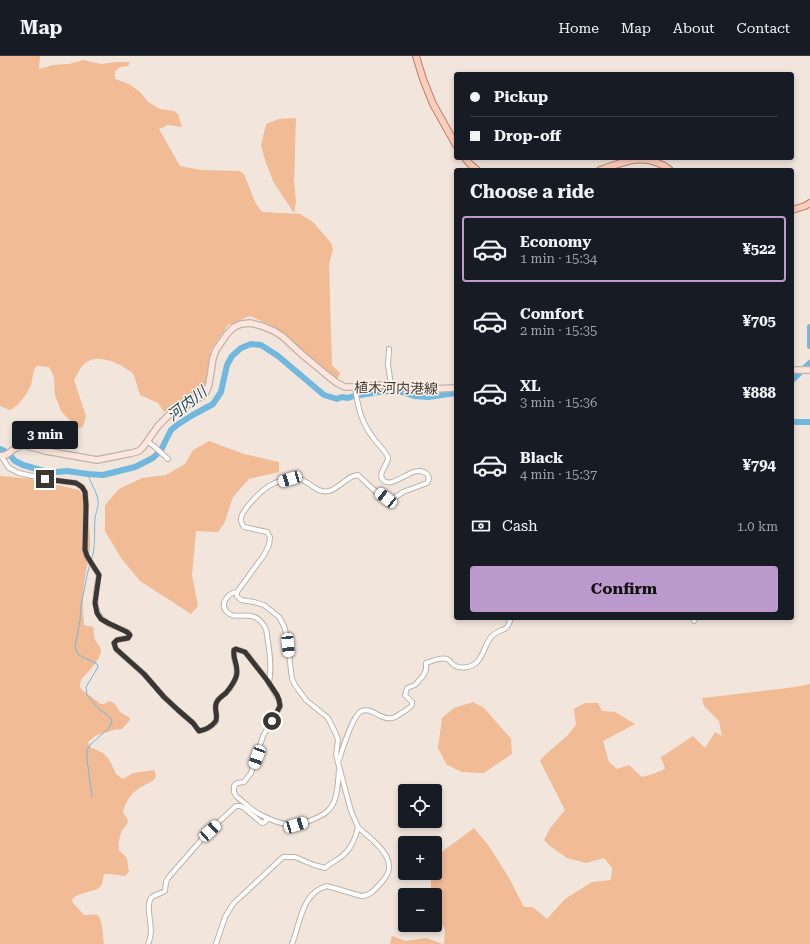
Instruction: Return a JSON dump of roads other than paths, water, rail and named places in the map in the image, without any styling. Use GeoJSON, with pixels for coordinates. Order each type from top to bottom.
{"type":"FeatureCollection","features":[{"type":"Feature","properties":{"kind":"main road"},"geometry":{"type":"LineString","coordinates":[[416,56],[433,104],[454,141]]}},
{"type":"Feature","properties":{"kind":"main road"},"geometry":{"type":"LineString","coordinates":[[467,160],[475,168]]}},
{"type":"Feature","properties":{"kind":"main road"},"geometry":{"type":"LineString","coordinates":[[610,168],[629,160],[654,161],[667,168]]}},
{"type":"Feature","properties":{"kind":"main road"},"geometry":{"type":"LineString","coordinates":[[794,209],[810,203]]}},
{"type":"Feature","properties":{"kind":"main road","name":"植木河内港線"},"geometry":{"type":"LineString","coordinates":[[2,455],[24,445],[46,451],[97,460],[139,451],[158,426],[173,410],[192,402],[205,394],[208,390],[213,358],[216,350],[227,334],[234,327],[241,324],[250,323],[274,331],[282,336],[337,383],[345,386],[355,389],[383,385],[432,389],[454,388]]}},
{"type":"Feature","properties":{"kind":"main road"},"geometry":{"type":"LineString","coordinates":[[794,370],[810,370]]}},
{"type":"Feature","properties":{"kind":"street"},"geometry":{"type":"LineString","coordinates":[[389,349],[388,365],[391,385]]}},
{"type":"Feature","properties":{"kind":"street"},"geometry":{"type":"LineString","coordinates":[[269,682],[271,670],[266,630],[261,620],[251,616],[233,616],[227,612],[223,605],[228,595],[232,592],[237,592],[264,555],[269,545],[270,537],[267,532],[244,527],[241,521],[242,514],[269,486],[290,479],[304,480],[319,491],[330,490],[340,486],[353,475],[358,475],[367,484],[391,500],[403,492],[427,483],[429,478],[427,474],[422,471],[416,471],[388,483],[382,478],[383,467],[388,460],[388,457],[373,439],[364,423],[356,399],[355,389]]}},
{"type":"Feature","properties":{"kind":"street"},"geometry":{"type":"LineString","coordinates":[[147,441],[168,459]]}},
{"type":"Feature","properties":{"kind":"street"},"geometry":{"type":"LineString","coordinates":[[2,455],[9,468],[19,473],[45,479],[76,483],[82,487],[85,492],[86,505],[85,550],[99,575],[95,603],[97,613],[101,619],[129,633],[130,635],[128,638],[117,640],[114,643],[116,649],[144,674],[164,697],[193,723],[199,731],[206,729],[215,723],[217,720],[215,705],[233,684],[238,669],[233,655],[234,650],[238,649],[245,652],[269,682],[279,700],[280,706],[263,736],[251,773],[244,782],[237,783],[234,786],[234,792],[236,796],[260,815],[282,824],[296,825],[311,820],[329,811],[335,800],[339,765],[345,740],[352,723],[359,713],[366,711],[383,717],[392,718],[409,709],[412,702],[405,695],[407,688],[415,685],[423,676],[426,670],[426,663],[446,659],[459,668],[472,665],[477,662],[492,636],[498,631],[506,629],[510,620]]}},
{"type":"Feature","properties":{"kind":"street"},"geometry":{"type":"LineString","coordinates":[[237,592],[237,596],[241,600],[264,604],[279,617],[284,626],[287,637],[292,679],[306,700],[328,718],[332,725],[338,740],[336,755],[351,811],[358,827],[386,854],[390,866],[384,880],[370,894],[365,896],[327,886],[317,890],[304,906],[292,944]]}},
{"type":"Feature","properties":{"kind":"street"},"geometry":{"type":"LineString","coordinates":[[148,944],[151,938],[149,905],[151,899],[153,896],[165,891],[168,878],[210,831],[236,806],[244,808],[262,823],[268,818]]}},
{"type":"Feature","properties":{"kind":"street"},"geometry":{"type":"LineString","coordinates":[[216,944],[225,917],[233,904],[283,857],[294,857],[325,868],[340,858],[349,848],[357,836],[358,827]]}},
{"type":"Feature","properties":{"kind":"waterway"},"geometry":{"type":"LineString","coordinates":[[810,327],[810,346]]}},
{"type":"Feature","properties":{"kind":"waterway","name":"河内川"},"geometry":{"type":"LineString","coordinates":[[0,449],[8,453],[15,461],[44,471],[67,471],[103,475],[135,467],[154,457],[161,450],[171,430],[177,425],[213,404],[221,392],[227,365],[232,356],[241,348],[251,344],[261,345],[278,356],[324,395],[337,399],[385,391],[402,392],[414,396],[428,397],[454,393]]}},
{"type":"Feature","properties":{"kind":"waterway"},"geometry":{"type":"LineString","coordinates":[[794,378],[810,363]]}},
{"type":"Feature","properties":{"kind":"waterway","name":"河内川"},"geometry":{"type":"LineString","coordinates":[[794,422],[810,422]]}},
{"type":"Feature","properties":{"kind":"waterway"},"geometry":{"type":"LineString","coordinates":[[88,474],[98,502],[95,518],[94,551],[91,561]]}},
{"type":"Feature","properties":{"kind":"waterway"},"geometry":{"type":"LineString","coordinates":[[90,564],[81,605],[80,621],[75,646],[79,655],[97,664],[98,667],[86,687],[87,695],[98,708],[111,718],[112,722],[109,728],[91,744],[87,750],[92,797]]}}]}
